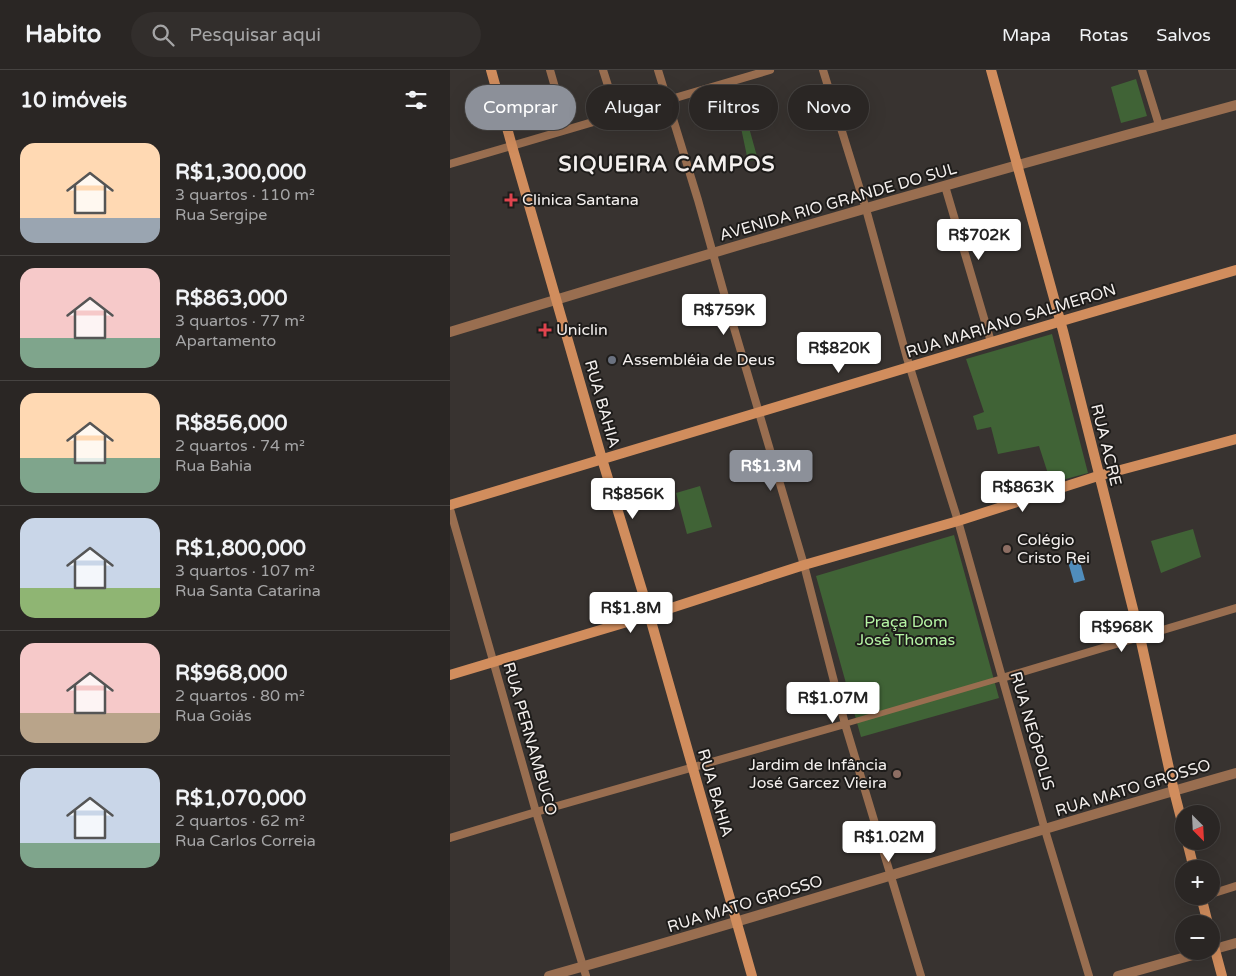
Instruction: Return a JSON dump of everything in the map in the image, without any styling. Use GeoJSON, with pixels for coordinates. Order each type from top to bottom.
{"type":"FeatureCollection","features":[{"type":"Feature","properties":{"kind":"main road","name":"RUA BAHIA"},"geometry":{"type":"LineString","coordinates":[[491,70],[752,976]]}},
{"type":"Feature","properties":{"kind":"main road","name":"RUA ACRE"},"geometry":{"type":"LineString","coordinates":[[992,70],[1060,321],[1140,636],[1178,805]]}},
{"type":"Feature","properties":{"kind":"main road","name":"RUA MARIANO SALMERON"},"geometry":{"type":"LineString","coordinates":[[450,505],[1060,321],[1236,270]]}},
{"type":"Feature","properties":{"kind":"main road"},"geometry":{"type":"LineString","coordinates":[[450,675],[804,566],[958,521],[1098,476],[1236,439]]}},
{"type":"Feature","properties":{"kind":"main road"},"geometry":{"type":"LineString","coordinates":[[1215,960],[1222,976]]}},
{"type":"Feature","properties":{"kind":"street"},"geometry":{"type":"LineString","coordinates":[[550,70],[554,85]]}},
{"type":"Feature","properties":{"kind":"street"},"geometry":{"type":"LineString","coordinates":[[604,70],[608,85]]}},
{"type":"Feature","properties":{"kind":"street"},"geometry":{"type":"LineString","coordinates":[[658,70],[662,85]]}},
{"type":"Feature","properties":{"kind":"street"},"geometry":{"type":"LineString","coordinates":[[679,96],[770,70]]}},
{"type":"Feature","properties":{"kind":"street","name":"RUA NEÓPOLIS"},"geometry":{"type":"LineString","coordinates":[[823,70],[866,209],[910,366],[958,521],[1045,830],[1089,976]]}},
{"type":"Feature","properties":{"kind":"street"},"geometry":{"type":"LineString","coordinates":[[1142,70],[1159,125]]}},
{"type":"Feature","properties":{"kind":"street","name":"AVENIDA RIO GRANDE DO SUL"},"geometry":{"type":"LineString","coordinates":[[450,332],[945,186],[1236,104]]}},
{"type":"Feature","properties":{"kind":"street"},"geometry":{"type":"LineString","coordinates":[[450,164],[564,130]]}},
{"type":"Feature","properties":{"kind":"street"},"geometry":{"type":"LineString","coordinates":[[676,130],[698,200],[804,566],[845,724],[920,976]]}},
{"type":"Feature","properties":{"kind":"street"},"geometry":{"type":"LineString","coordinates":[[945,186],[991,342]]}},
{"type":"Feature","properties":{"kind":"street","name":"RUA PERNAMBUCO"},"geometry":{"type":"LineString","coordinates":[[450,509],[536,812],[585,971]]}},
{"type":"Feature","properties":{"kind":"street"},"geometry":{"type":"LineString","coordinates":[[450,838],[845,724],[1236,608]]}},
{"type":"Feature","properties":{"kind":"street","name":"RUA MATO GROSSO"},"geometry":{"type":"LineString","coordinates":[[549,976],[585,971],[889,876],[1236,773]]}},
{"type":"Feature","properties":{"kind":"street"},"geometry":{"type":"LineString","coordinates":[[1220,891],[1236,886]]}},
{"type":"Feature","properties":{"kind":"street"},"geometry":{"type":"LineString","coordinates":[[1220,947],[1236,943]]}},
{"type":"Feature","properties":{"kind":"street"},"geometry":{"type":"LineString","coordinates":[[1118,976],[1175,960]]}},
{"type":"Feature","properties":{"kind":"green space"},"geometry":{"type":"Polygon","coordinates":[[[1136,79],[1147,116],[1121,123],[1111,87],[1136,79]]]}},
{"type":"Feature","properties":{"kind":"green space"},"geometry":{"type":"Polygon","coordinates":[[[741,130],[750,130],[758,160],[748,161],[741,130]]]}},
{"type":"Feature","properties":{"kind":"green space"},"geometry":{"type":"Polygon","coordinates":[[[1052,334],[1088,473],[1051,483],[1039,446],[998,454],[991,427],[977,430],[973,416],[984,412],[966,359],[1052,334]]]}},
{"type":"Feature","properties":{"kind":"green space"},"geometry":{"type":"Polygon","coordinates":[[[700,486],[712,527],[687,534],[676,493],[700,486]]]}},
{"type":"Feature","properties":{"kind":"green space"},"geometry":{"type":"Polygon","coordinates":[[[1193,529],[1201,557],[1161,573],[1151,541],[1193,529]]]}},
{"type":"Feature","properties":{"kind":"green space","name":"Praça Dom José Thomas"},"geometry":{"type":"Polygon","coordinates":[[[954,535],[999,698],[861,737],[816,576],[954,535]]]}},
{"type":"Feature","properties":{"kind":"water"},"geometry":{"type":"Polygon","coordinates":[[[1079,558],[1085,580],[1074,583],[1068,562],[1079,558]]]}},
{"type":"Feature","properties":{"kind":"place","name":"Clinica Santana"},"geometry":{"type":"Point","coordinates":[511,200]}},
{"type":"Feature","properties":{"kind":"place","name":"Uniclin"},"geometry":{"type":"Point","coordinates":[545,330]}},
{"type":"Feature","properties":{"kind":"place","name":"Assembléia de Deus"},"geometry":{"type":"Point","coordinates":[612,360]}},
{"type":"Feature","properties":{"kind":"place","name":"Colégio Cristo Rei"},"geometry":{"type":"Point","coordinates":[1007,549]}},
{"type":"Feature","properties":{"kind":"place","name":"Jardim de Infância José Garcez Vieira"},"geometry":{"type":"Point","coordinates":[897,774]}},
{"type":"Feature","properties":{"kind":"district","name":"SIQUEIRA CAMPOS"},"geometry":{"type":"Point","coordinates":[667,164]}}]}
